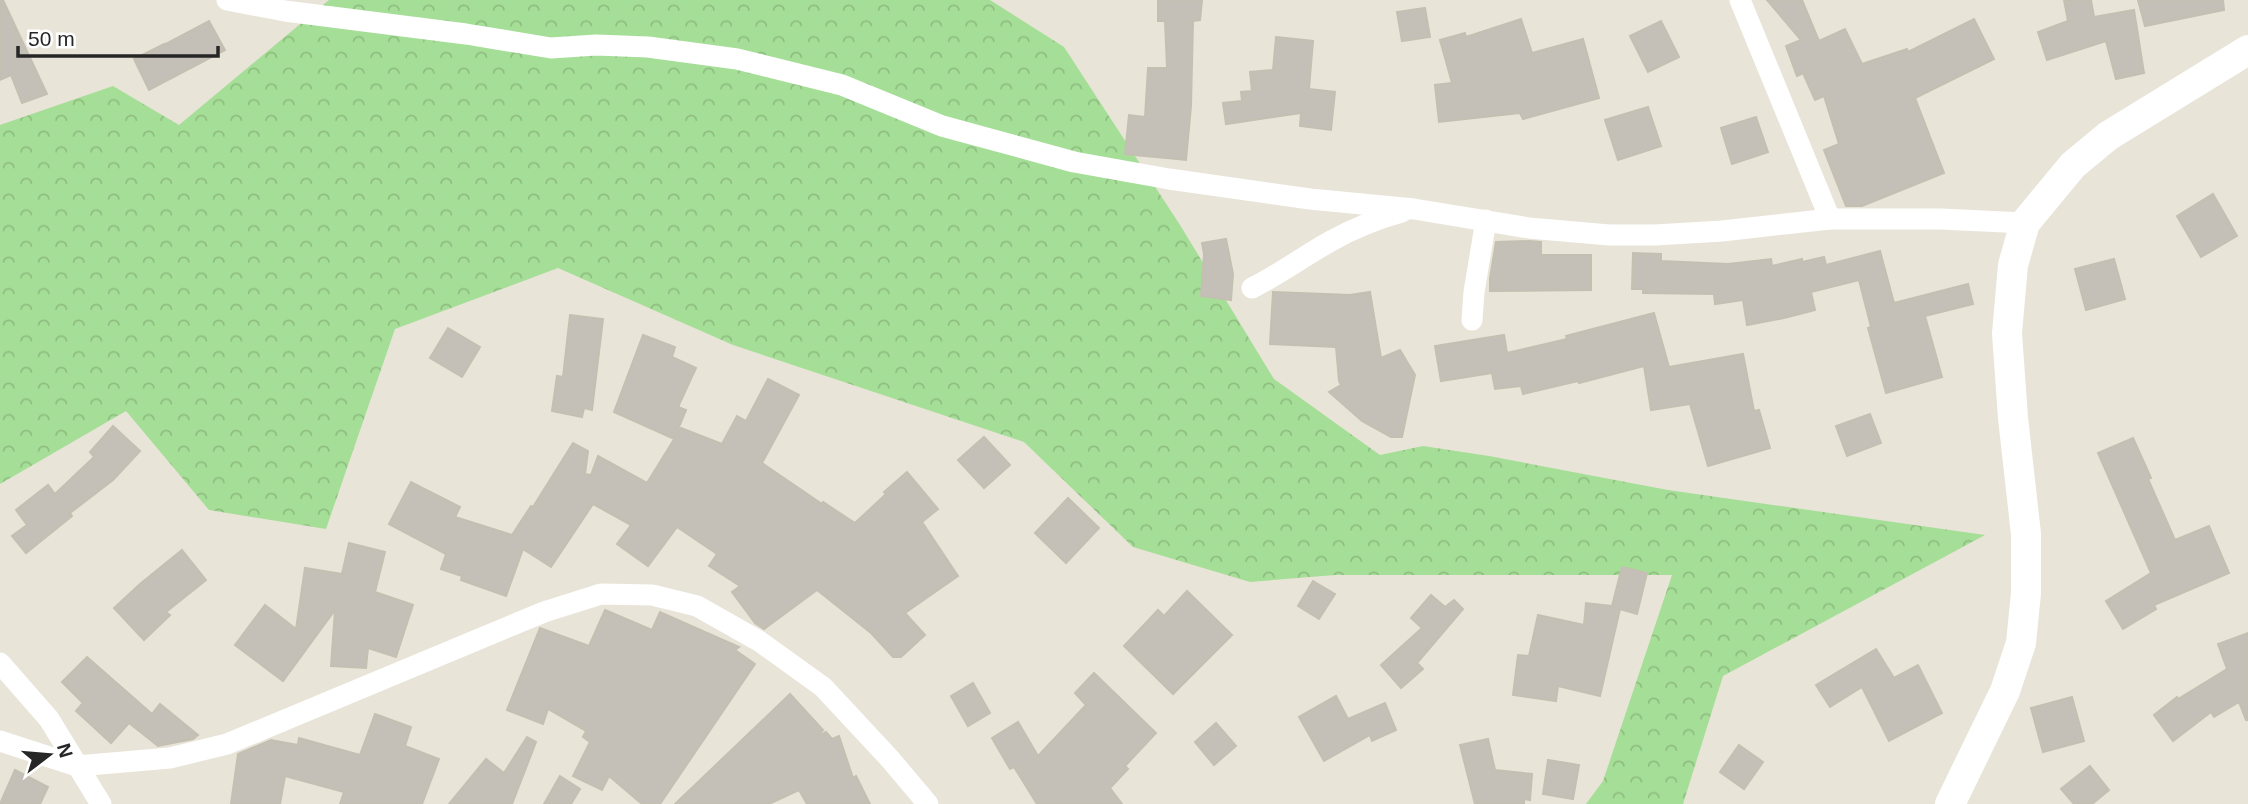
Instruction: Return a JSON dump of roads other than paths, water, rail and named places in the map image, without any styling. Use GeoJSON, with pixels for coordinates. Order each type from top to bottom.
{"type":"FeatureCollection","features":[{"type":"Feature","properties":{"kind":"main road"},"geometry":{"type":"LineString","coordinates":[[1950,804],[2005,691],[2021,643],[2026,593],[2026,534],[2007,333],[2013,265],[2025,223],[2073,165],[2109,136],[2248,50]]}},
{"type":"Feature","properties":{"kind":"street"},"geometry":{"type":"LineString","coordinates":[[227,0],[285,11],[466,34],[551,48],[597,45],[649,47],[737,59],[842,85],[942,126],[1074,162],[1169,179],[1310,199],[1414,209],[1528,228],[1620,235],[1722,231],[1830,219],[1941,219],[2025,223]]}},
{"type":"Feature","properties":{"kind":"street"},"geometry":{"type":"LineString","coordinates":[[1740,0],[1830,219]]}},
{"type":"Feature","properties":{"kind":"street"},"geometry":{"type":"LineString","coordinates":[[1252,288],[1332,240],[1369,222],[1414,209]]}},
{"type":"Feature","properties":{"kind":"street"},"geometry":{"type":"LineString","coordinates":[[1472,320],[1486,220]]}},
{"type":"Feature","properties":{"kind":"street"},"geometry":{"type":"LineString","coordinates":[[0,741],[77,766],[170,758],[195,753],[227,744],[544,612],[601,594],[652,595],[697,607],[759,641],[823,687],[928,804]]}},
{"type":"Feature","properties":{"kind":"street"},"geometry":{"type":"LineString","coordinates":[[0,663],[49,719],[101,804]]}}]}
